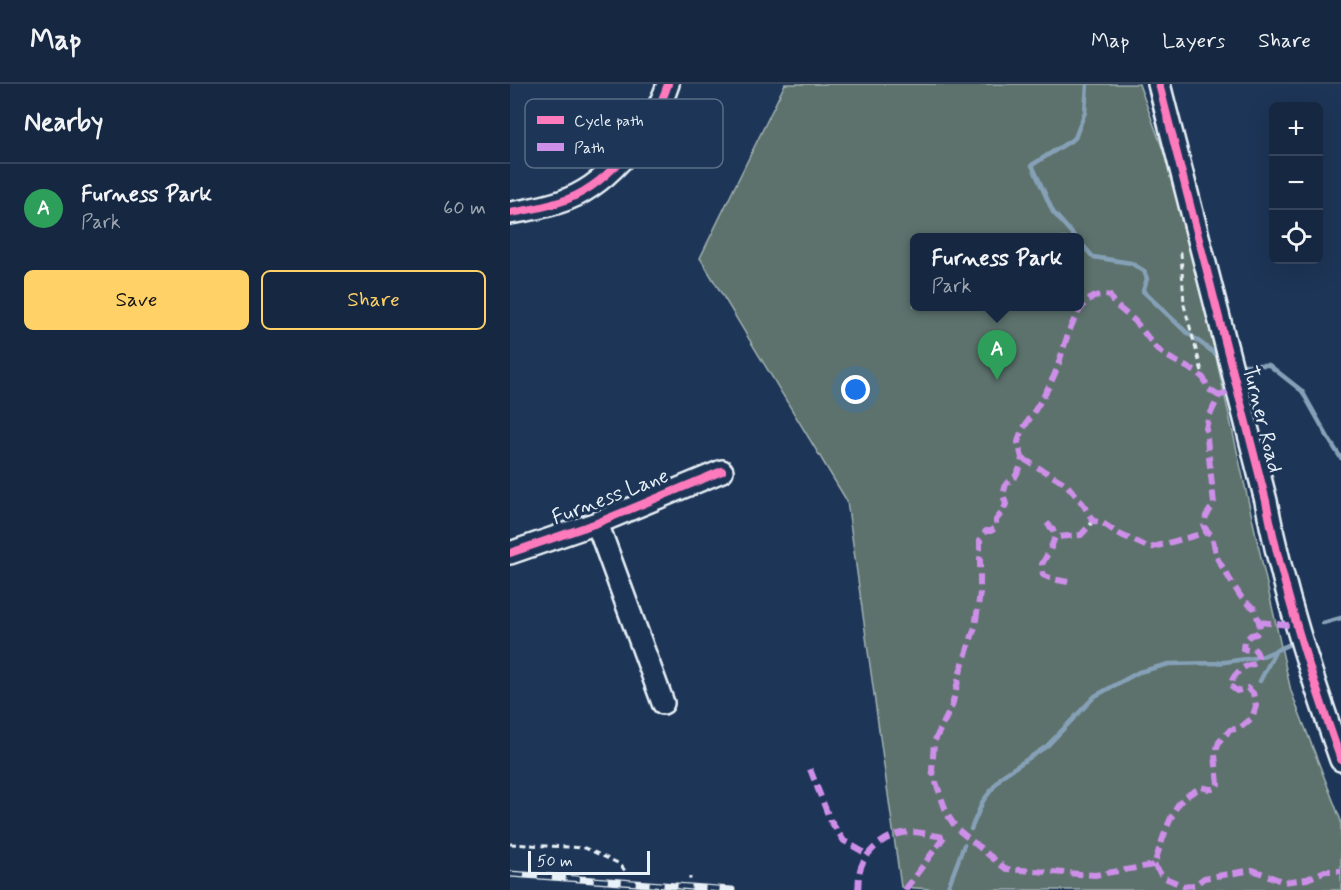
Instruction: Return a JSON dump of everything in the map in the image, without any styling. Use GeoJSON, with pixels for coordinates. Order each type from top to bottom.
{"type":"FeatureCollection","features":[{"type":"Feature","properties":{"kind":"street"},"geometry":{"type":"LineString","coordinates":[[662,99],[668,84]]}},
{"type":"Feature","properties":{"kind":"street","name":"Turner Road"},"geometry":{"type":"LineString","coordinates":[[1159,84],[1266,501],[1279,561],[1312,676],[1341,760]]}},
{"type":"Feature","properties":{"kind":"street"},"geometry":{"type":"LineString","coordinates":[[510,213],[567,200],[584,192],[611,168]]}},
{"type":"Feature","properties":{"kind":"street","name":"Furness Lane"},"geometry":{"type":"LineString","coordinates":[[510,553],[597,523],[722,471]]}},
{"type":"Feature","properties":{"kind":"street"},"geometry":{"type":"LineString","coordinates":[[597,523],[663,703]]}},
{"type":"Feature","properties":{"kind":"path"},"geometry":{"type":"LineString","coordinates":[[1189,323],[1204,379]]}},
{"type":"Feature","properties":{"kind":"path"},"geometry":{"type":"LineString","coordinates":[[510,844],[585,848],[620,864],[626,872]]}},
{"type":"Feature","properties":{"kind":"path"},"geometry":{"type":"LineString","coordinates":[[689,890],[690,877]]}},
{"type":"Feature","properties":{"kind":"green space"},"geometry":{"type":"Polygon","coordinates":[[[785,84],[1139,84],[1180,197],[1291,691],[1341,821],[1341,890],[945,890],[901,887],[847,501],[700,258],[785,84]]]}},
{"type":"Feature","properties":{"kind":"waterway"},"geometry":{"type":"LineString","coordinates":[[1072,233],[1053,212],[1032,165],[1075,138],[1085,112],[1087,84]]}},
{"type":"Feature","properties":{"kind":"waterway"},"geometry":{"type":"LineString","coordinates":[[1084,247],[1093,257],[1131,263],[1144,271],[1147,279],[1143,291],[1186,332],[1221,358]]}},
{"type":"Feature","properties":{"kind":"waterway"},"geometry":{"type":"LineString","coordinates":[[1236,365],[1269,365],[1302,391],[1341,458]]}},
{"type":"Feature","properties":{"kind":"waterway"},"geometry":{"type":"LineString","coordinates":[[1323,623],[1341,618]]}},
{"type":"Feature","properties":{"kind":"waterway"},"geometry":{"type":"LineString","coordinates":[[1261,657],[1288,645]]}},
{"type":"Feature","properties":{"kind":"waterway"},"geometry":{"type":"LineString","coordinates":[[1260,681],[1275,652]]}},
{"type":"Feature","properties":{"kind":"waterway"},"geometry":{"type":"LineString","coordinates":[[971,829],[983,801],[1002,776],[1047,746],[1095,696],[1139,672],[1169,664],[1217,663],[1254,658]]}},
{"type":"Feature","properties":{"kind":"waterway"},"geometry":{"type":"LineString","coordinates":[[947,890],[964,845]]}},
{"type":"Feature","properties":{"kind":"railway"},"geometry":{"type":"LineString","coordinates":[[510,874],[732,890]]}},
{"type":"Feature","properties":{"kind":"marked path"},"geometry":{"type":"LineString","coordinates":[[1084,305],[1098,295],[1110,296],[1118,307],[1135,321],[1157,349],[1198,373],[1204,379],[1208,389],[1219,396]]}},
{"type":"Feature","properties":{"kind":"marked path"},"geometry":{"type":"LineString","coordinates":[[1079,311],[1073,322],[1056,371],[1040,403],[1021,432],[1018,442],[1022,458],[1020,468],[1015,477],[1006,484],[1003,495],[1006,504],[996,520],[996,528],[986,531],[980,540],[980,593],[975,627],[952,706],[934,742],[932,771],[947,814],[956,828],[1006,869],[1095,875],[1154,865],[1178,805],[1202,787],[1215,789],[1218,784],[1215,755],[1219,742],[1230,730],[1240,728],[1252,718],[1256,706],[1253,693],[1247,688],[1237,691],[1230,686],[1240,671],[1258,661],[1253,648],[1243,649],[1244,641],[1260,631],[1259,622],[1254,608],[1243,600],[1217,558],[1212,536],[1204,527],[1206,516],[1214,504],[1206,429],[1208,419],[1219,396]]}},
{"type":"Feature","properties":{"kind":"marked path"},"geometry":{"type":"LineString","coordinates":[[1219,396],[1237,389]]}},
{"type":"Feature","properties":{"kind":"marked path"},"geometry":{"type":"LineString","coordinates":[[1022,458],[1066,484],[1083,504],[1093,521],[1101,522],[1119,534],[1150,548],[1208,532]]}},
{"type":"Feature","properties":{"kind":"marked path"},"geometry":{"type":"LineString","coordinates":[[1047,523],[1055,537]]}},
{"type":"Feature","properties":{"kind":"marked path"},"geometry":{"type":"LineString","coordinates":[[1068,582],[1043,575],[1042,564],[1055,537],[1081,535],[1090,525]]}},
{"type":"Feature","properties":{"kind":"marked path"},"geometry":{"type":"LineString","coordinates":[[1259,622],[1297,626]]}},
{"type":"Feature","properties":{"kind":"marked path"},"geometry":{"type":"LineString","coordinates":[[810,769],[830,820],[844,841],[867,854]]}},
{"type":"Feature","properties":{"kind":"marked path"},"geometry":{"type":"LineString","coordinates":[[858,890],[859,873],[864,860],[881,842],[896,835],[912,832],[944,837]]}},
{"type":"Feature","properties":{"kind":"marked path"},"geometry":{"type":"LineString","coordinates":[[905,890],[944,837],[949,834]]}},
{"type":"Feature","properties":{"kind":"marked path"},"geometry":{"type":"LineString","coordinates":[[1154,865],[1163,877],[1184,886],[1195,885],[1204,878],[1253,870],[1284,882],[1307,879],[1325,871],[1341,871]]}},
{"type":"Feature","properties":{"kind":"cycle path"},"geometry":{"type":"LineString","coordinates":[[662,99],[668,84]]}},
{"type":"Feature","properties":{"kind":"cycle path"},"geometry":{"type":"LineString","coordinates":[[1159,84],[1266,501],[1289,600],[1341,760]]}},
{"type":"Feature","properties":{"kind":"cycle path"},"geometry":{"type":"LineString","coordinates":[[510,213],[539,208],[568,199],[600,180],[613,168]]}},
{"type":"Feature","properties":{"kind":"cycle path"},"geometry":{"type":"LineString","coordinates":[[510,553],[597,523],[722,471]]}},
{"type":"Feature","properties":{"kind":"place","name":"Furness Park"},"geometry":{"type":"Point","coordinates":[997,380]}}]}
